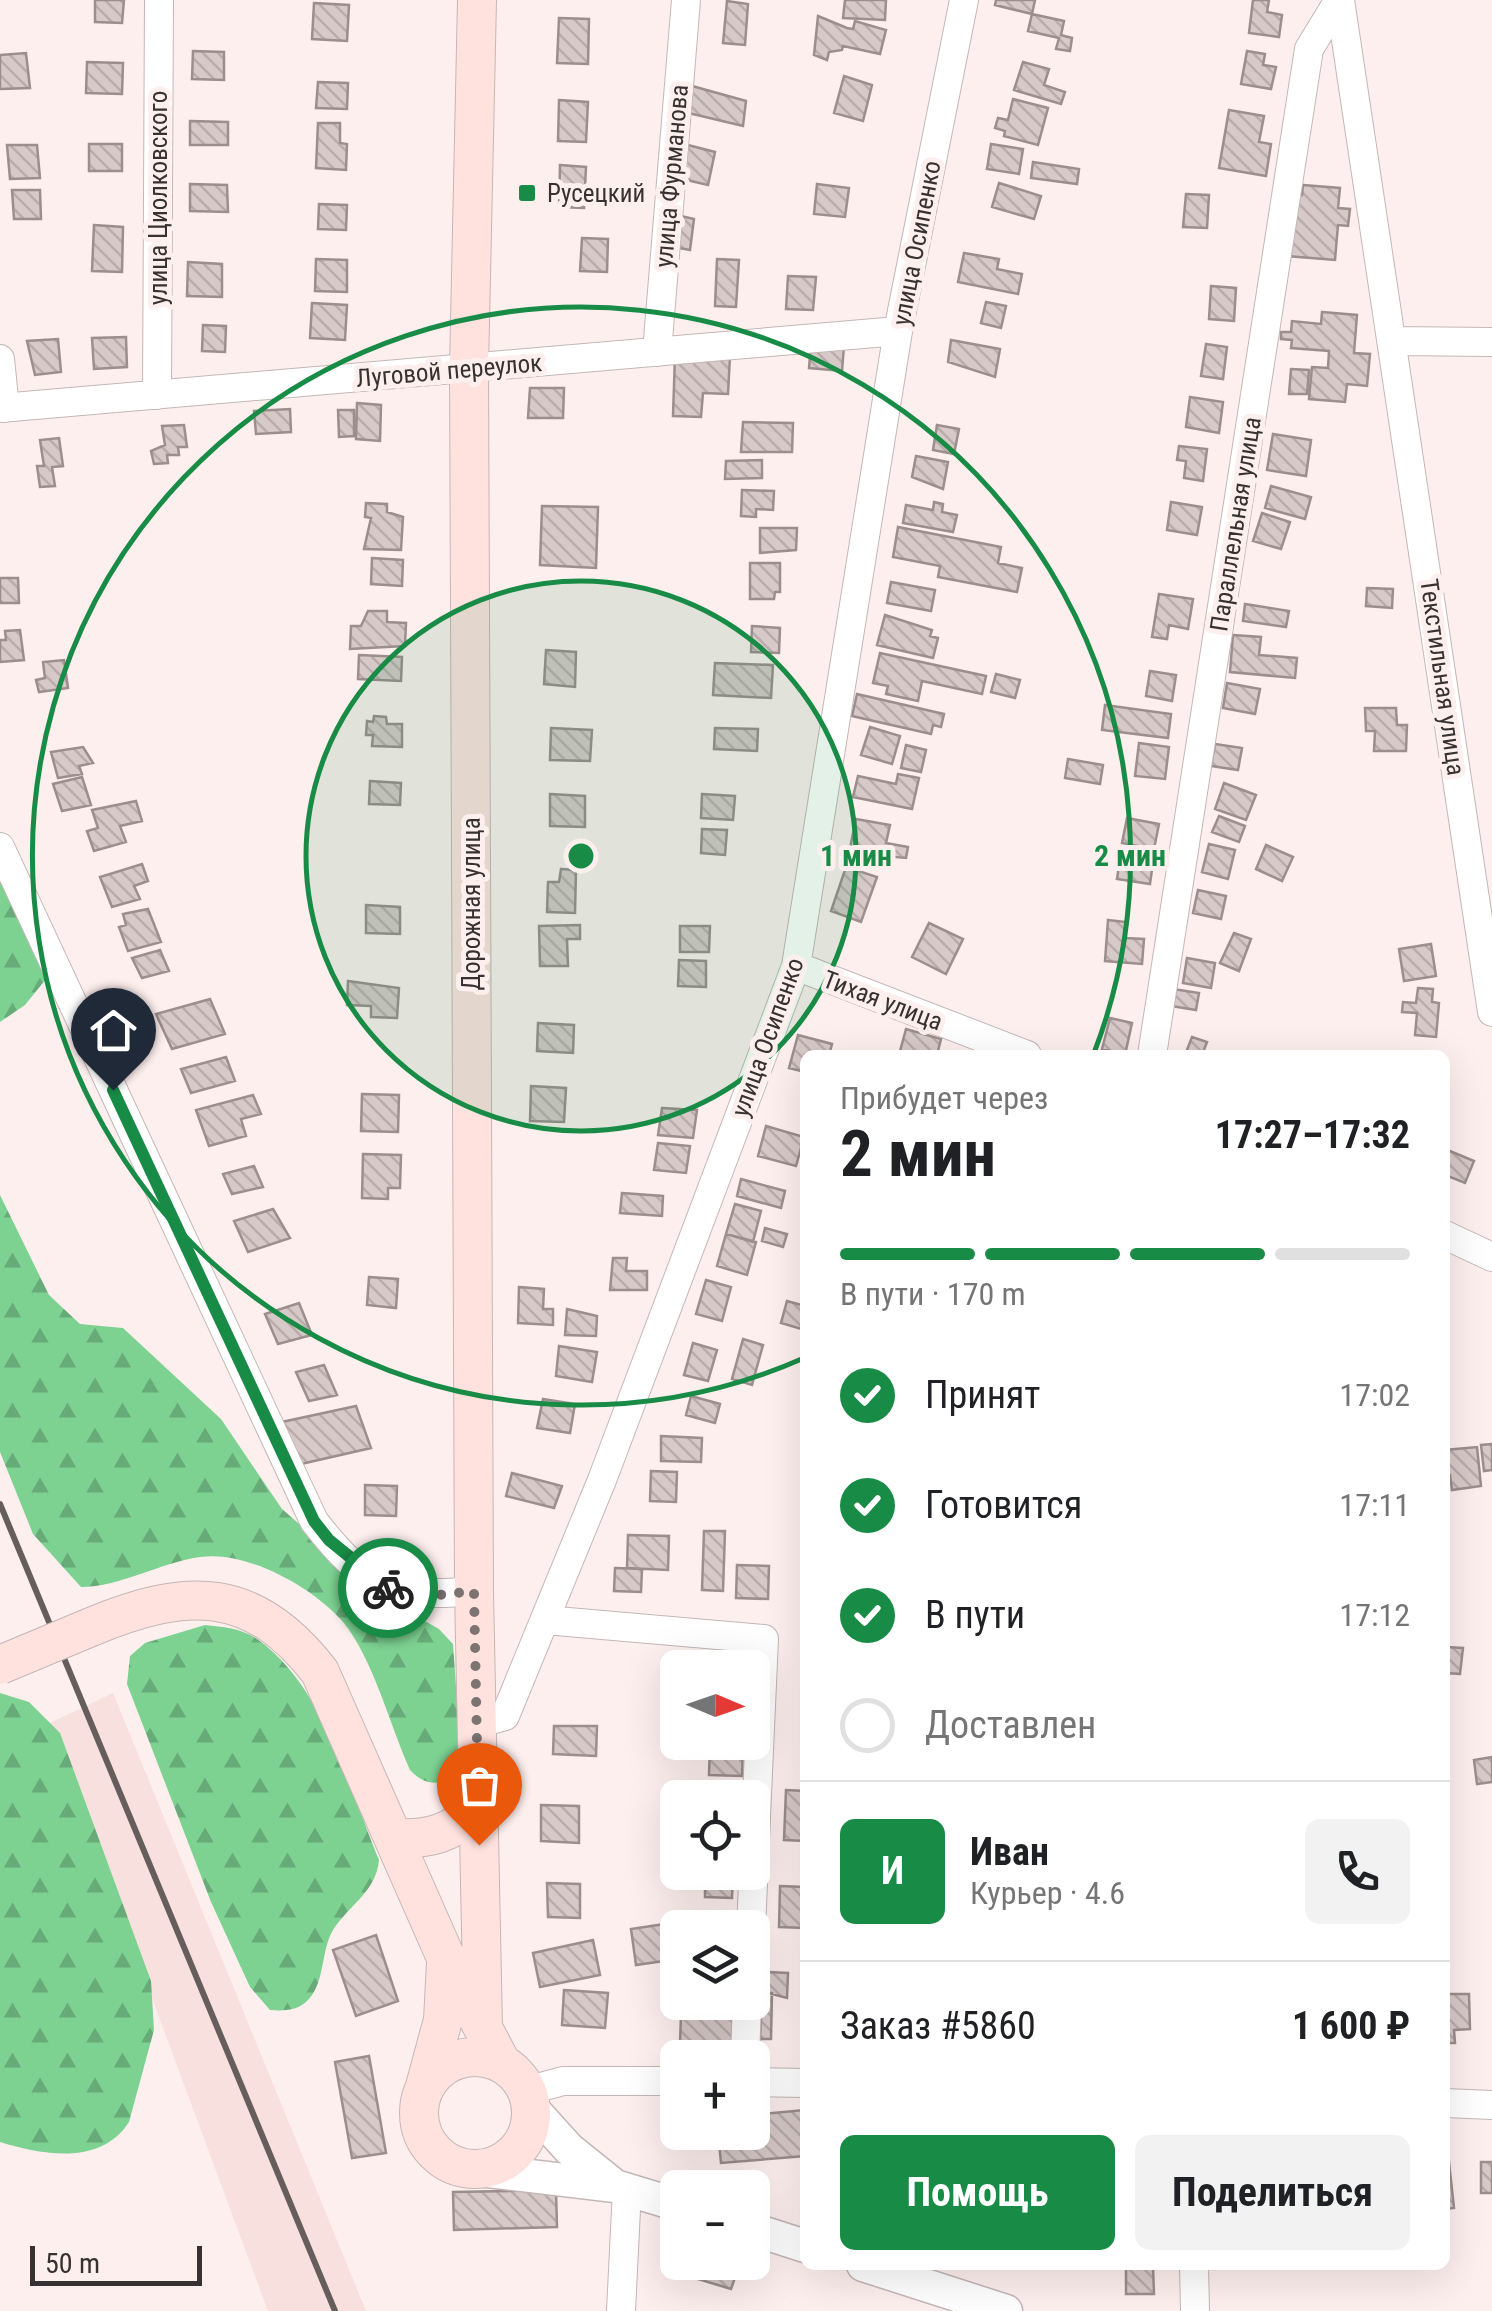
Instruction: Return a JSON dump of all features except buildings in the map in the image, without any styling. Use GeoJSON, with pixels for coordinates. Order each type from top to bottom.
{"type":"FeatureCollection","features":[{"type":"Feature","properties":{"kind":"main road","name":"Дорожная улица"},"geometry":{"type":"LineString","coordinates":[[477,0],[468,368],[474,1591],[483,2028]]}},
{"type":"Feature","properties":{"kind":"main road"},"geometry":{"type":"LineString","coordinates":[[0,1664],[124,1614],[186,1600],[223,1603],[263,1615],[296,1641],[320,1672],[446,1960],[520,2087],[525,2139],[514,2154],[479,2170],[460,2168],[429,2146],[421,2128],[424,2090],[443,2020],[446,1960]]}},
{"type":"Feature","properties":{"kind":"main road"},"geometry":{"type":"LineString","coordinates":[[395,1838],[420,1839],[449,1832],[478,1809]]}},
{"type":"Feature","properties":{"kind":"main road"},"geometry":{"type":"LineString","coordinates":[[424,2090],[450,2063],[484,2058],[520,2087]]}},
{"type":"Feature","properties":{"kind":"street","name":"улица Циолковского"},"geometry":{"type":"LineString","coordinates":[[157,395],[159,0]]}},
{"type":"Feature","properties":{"kind":"street","name":"улица Фурманова"},"geometry":{"type":"LineString","coordinates":[[656,352],[686,0]]}},
{"type":"Feature","properties":{"kind":"street","name":"улица Осипенко"},"geometry":{"type":"LineString","coordinates":[[476,1724],[506,1716],[796,966],[898,331],[964,0]]}},
{"type":"Feature","properties":{"kind":"street","name":"Текстильная улица"},"geometry":{"type":"LineString","coordinates":[[1340,0],[1492,1012]]}},
{"type":"Feature","properties":{"kind":"street","name":"Параллельная улица"},"geometry":{"type":"LineString","coordinates":[[1153,1050],[1310,48],[1340,0]]}},
{"type":"Feature","properties":{"kind":"street","name":"Луговой переулок"},"geometry":{"type":"LineString","coordinates":[[3,408],[898,331]]}},
{"type":"Feature","properties":{"kind":"street"},"geometry":{"type":"LineString","coordinates":[[1394,341],[1492,342]]}},
{"type":"Feature","properties":{"kind":"street"},"geometry":{"type":"LineString","coordinates":[[0,359],[3,408]]}},
{"type":"Feature","properties":{"kind":"street"},"geometry":{"type":"LineString","coordinates":[[0,847],[314,1521],[329,1540],[387,1588],[414,1595],[474,1591]]}},
{"type":"Feature","properties":{"kind":"street","name":"Тихая улица"},"geometry":{"type":"LineString","coordinates":[[796,966],[1014,1050]]}},
{"type":"Feature","properties":{"kind":"street"},"geometry":{"type":"LineString","coordinates":[[1450,1237],[1492,1257]]}},
{"type":"Feature","properties":{"kind":"street"},"geometry":{"type":"LineString","coordinates":[[545,1620],[764,1639],[752,1910]]}},
{"type":"Feature","properties":{"kind":"street"},"geometry":{"type":"LineString","coordinates":[[520,2087],[563,2081],[660,2082]]}},
{"type":"Feature","properties":{"kind":"street"},"geometry":{"type":"LineString","coordinates":[[770,2083],[800,2084]]}},
{"type":"Feature","properties":{"kind":"street"},"geometry":{"type":"LineString","coordinates":[[520,2087],[569,2149],[621,2187]]}},
{"type":"Feature","properties":{"kind":"street"},"geometry":{"type":"LineString","coordinates":[[1450,2103],[1492,2105]]}},
{"type":"Feature","properties":{"kind":"street"},"geometry":{"type":"LineString","coordinates":[[479,2170],[621,2187],[660,2199]]}},
{"type":"Feature","properties":{"kind":"street"},"geometry":{"type":"LineString","coordinates":[[621,2187],[621,2311]]}},
{"type":"Feature","properties":{"kind":"street"},"geometry":{"type":"LineString","coordinates":[[770,2235],[800,2244]]}},
{"type":"Feature","properties":{"kind":"street"},"geometry":{"type":"LineString","coordinates":[[876,2270],[969,2305],[1006,2311]]}},
{"type":"Feature","properties":{"kind":"street"},"geometry":{"type":"LineString","coordinates":[[1194,2270],[1195,2311]]}},
{"type":"Feature","properties":{"kind":"shaded area"},"geometry":{"type":"Polygon","coordinates":[[[113,1693],[366,2311],[268,2311],[50,1723],[113,1693]]]}},
{"type":"Feature","properties":{"kind":"green space"},"geometry":{"type":"Polygon","coordinates":[[[0,861],[46,979],[25,1005],[0,1022],[0,861]]]}},
{"type":"Feature","properties":{"kind":"green space"},"geometry":{"type":"Polygon","coordinates":[[[0,1195],[49,1295],[80,1324],[123,1328],[221,1419],[282,1509],[381,1596],[439,1629],[453,1644],[461,1757],[450,1781],[428,1782],[410,1770],[354,1637],[330,1609],[297,1584],[258,1565],[218,1556],[185,1560],[110,1583],[81,1587],[33,1534],[0,1452],[0,1195]]]}},
{"type":"Feature","properties":{"kind":"green space"},"geometry":{"type":"Polygon","coordinates":[[[205,1625],[251,1635],[280,1659],[300,1683],[332,1740],[379,1860],[368,1889],[333,1930],[312,1995],[293,2009],[270,2010],[250,1987],[211,1902],[127,1684],[130,1656],[145,1643],[205,1625]]]}},
{"type":"Feature","properties":{"kind":"green space"},"geometry":{"type":"Polygon","coordinates":[[[0,1693],[29,1702],[60,1733],[151,1981],[154,2030],[129,2122],[103,2146],[87,2151],[52,2153],[0,2142],[0,1693]]]}},
{"type":"Feature","properties":{"kind":"railway"},"geometry":{"type":"LineString","coordinates":[[0,1504],[335,2311]]}},
{"type":"Feature","properties":{"kind":"way so far"},"geometry":{"type":"LineString","coordinates":[[388,1588],[429,1596],[474,1591],[479,1845]]}},
{"type":"Feature","properties":{"kind":"place","name":"Русецкий"},"geometry":{"type":"Point","coordinates":[527,193]}},
{"type":"Feature","properties":{"kind":"route"},"geometry":{"type":"LineString","coordinates":[[113,1090],[314,1521],[329,1540],[388,1588]]}}]}
